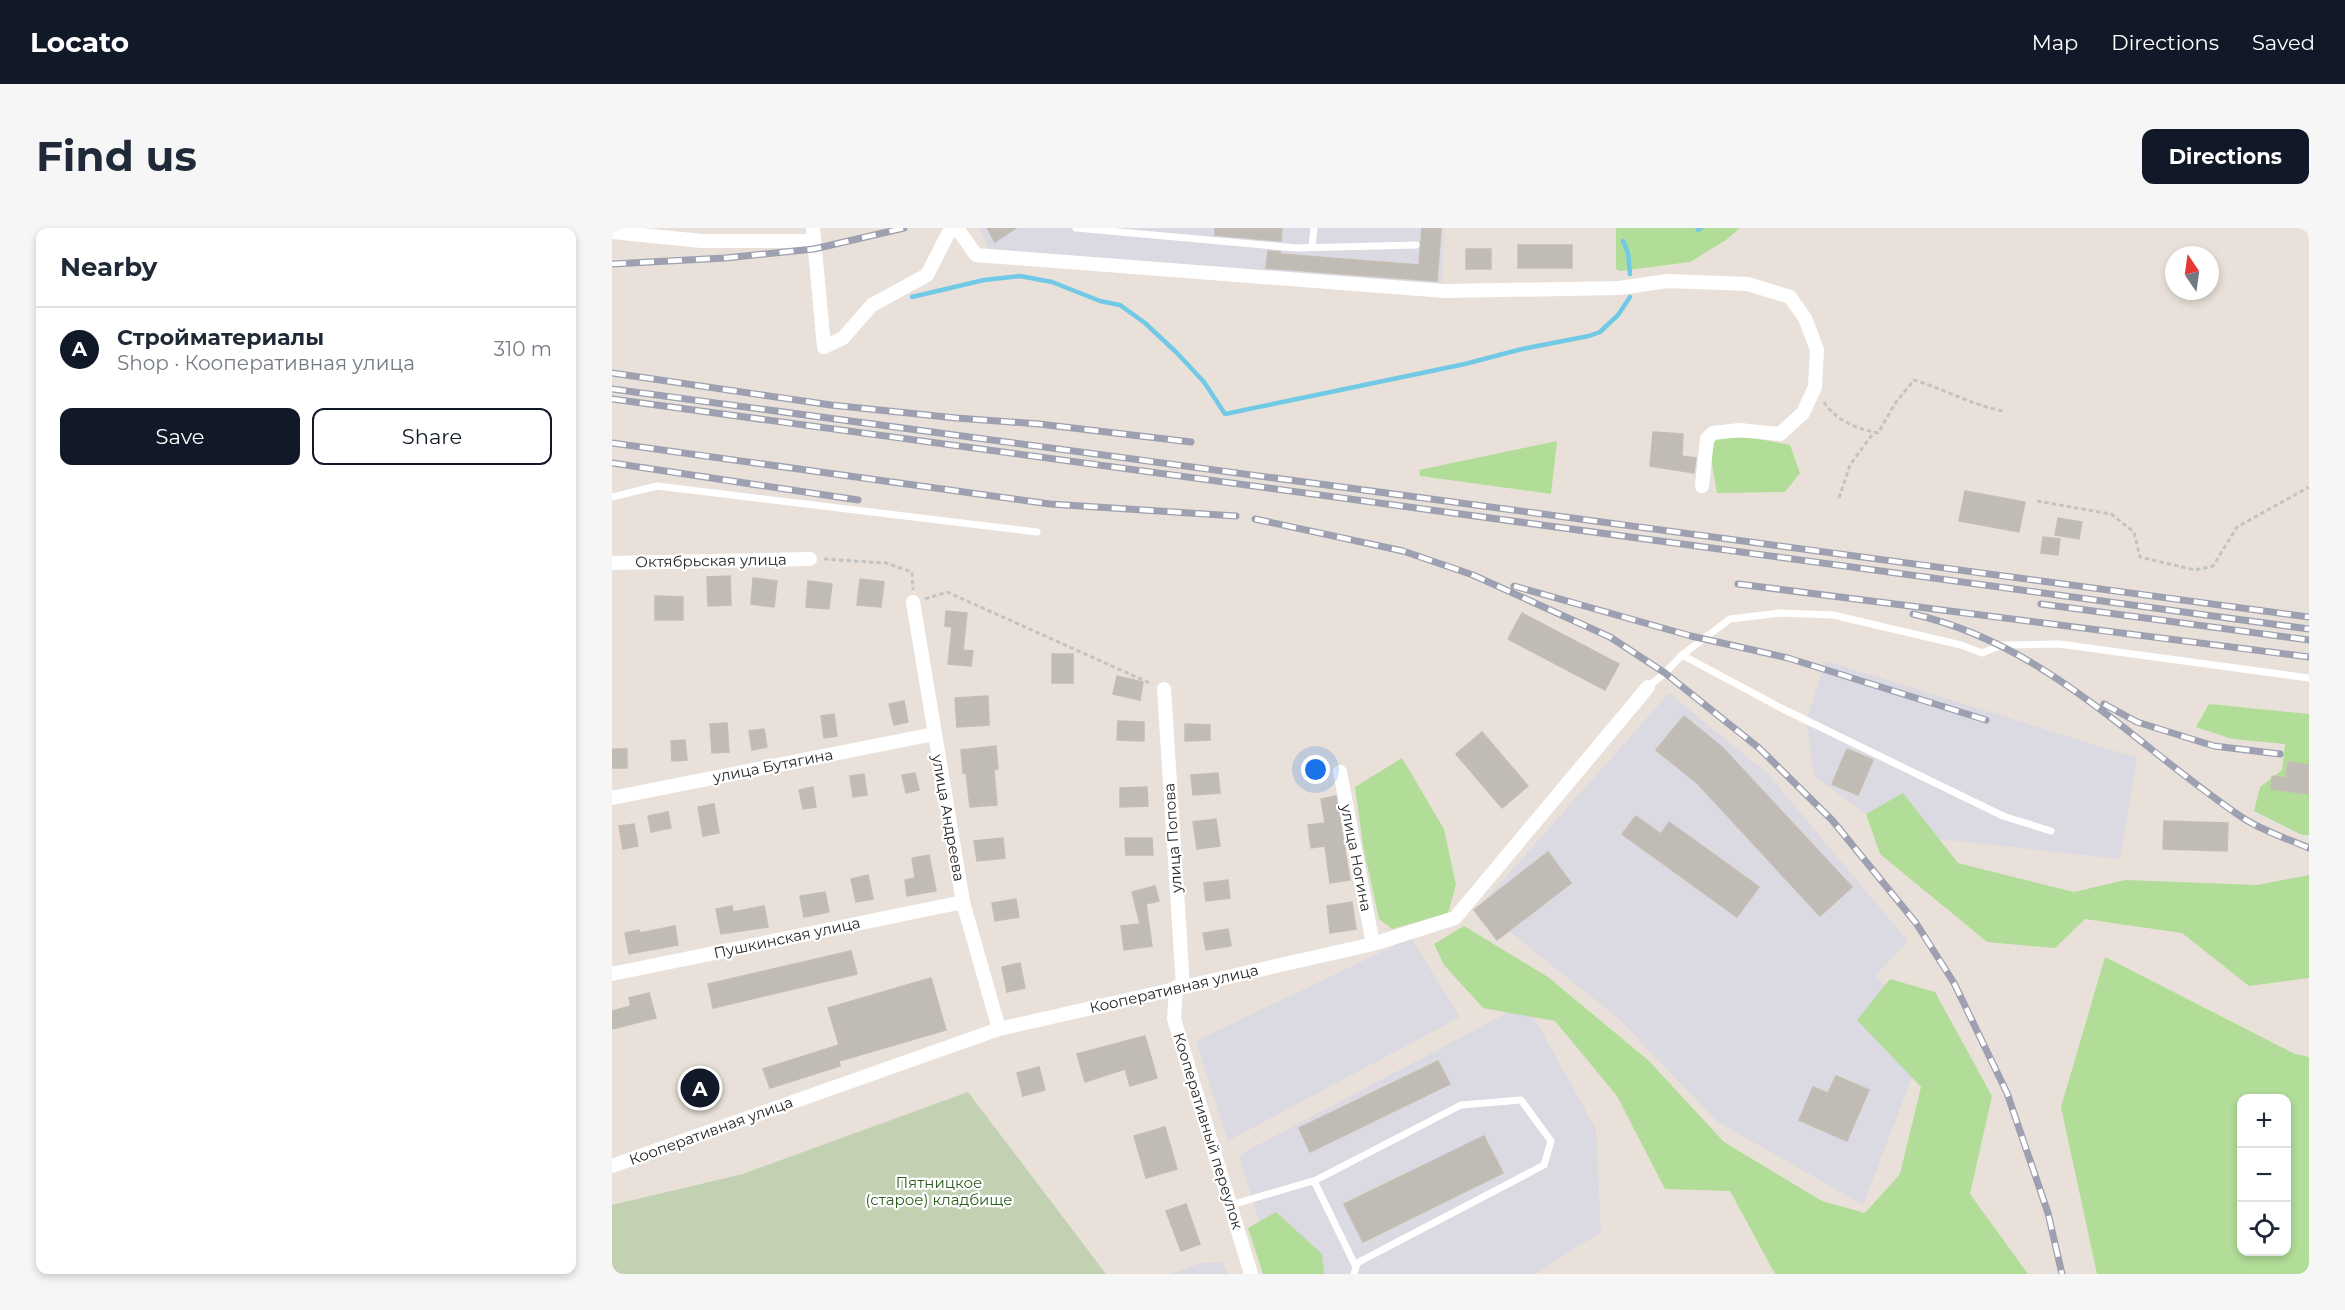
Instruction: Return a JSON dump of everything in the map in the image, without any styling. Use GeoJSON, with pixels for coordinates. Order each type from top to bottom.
{"type":"FeatureCollection","features":[{"type":"Feature","properties":{"kind":"street"},"geometry":{"type":"LineString","coordinates":[[612,232],[702,240],[813,235],[824,347],[843,338],[872,305],[927,275],[951,228]]}},
{"type":"Feature","properties":{"kind":"street"},"geometry":{"type":"LineString","coordinates":[[957,228],[976,255],[1445,291],[1619,288],[1668,281],[1748,284],[1790,297],[1805,318],[1816,350],[1815,387],[1803,413],[1780,434],[1739,430],[1713,433],[1707,439],[1702,486]]}},
{"type":"Feature","properties":{"kind":"street","name":"Октябрьская улица"},"geometry":{"type":"LineString","coordinates":[[612,563],[810,559]]}},
{"type":"Feature","properties":{"kind":"street","name":"улица Андреева"},"geometry":{"type":"LineString","coordinates":[[913,602],[963,902],[999,1029]]}},
{"type":"Feature","properties":{"kind":"street","name":"Кооперативная улица"},"geometry":{"type":"LineString","coordinates":[[612,1166],[999,1029],[1373,944],[1455,918],[1648,687]]}},
{"type":"Feature","properties":{"kind":"street","name":"улица Попова"},"geometry":{"type":"LineString","coordinates":[[1164,689],[1180,987]]}},
{"type":"Feature","properties":{"kind":"street","name":"улица Бутягина"},"geometry":{"type":"LineString","coordinates":[[612,798],[934,734]]}},
{"type":"Feature","properties":{"kind":"street","name":"улица Ногина"},"geometry":{"type":"LineString","coordinates":[[1340,772],[1373,944]]}},
{"type":"Feature","properties":{"kind":"street","name":"Пушкинская улица"},"geometry":{"type":"LineString","coordinates":[[612,974],[963,902]]}},
{"type":"Feature","properties":{"kind":"street","name":"Кооперативный переулок"},"geometry":{"type":"LineString","coordinates":[[1180,987],[1174,1019],[1251,1274]]}},
{"type":"Feature","properties":{"kind":"lane"},"geometry":{"type":"LineString","coordinates":[[1076,228],[1296,248],[1416,245]]}},
{"type":"Feature","properties":{"kind":"lane"},"geometry":{"type":"LineString","coordinates":[[1312,248],[1314,228]]}},
{"type":"Feature","properties":{"kind":"lane"},"geometry":{"type":"LineString","coordinates":[[612,497],[657,486],[1037,532]]}},
{"type":"Feature","properties":{"kind":"lane"},"geometry":{"type":"LineString","coordinates":[[1648,687],[1682,656],[1730,619],[1781,613],[1833,615],[1961,645],[1982,653],[2002,645],[2059,644],[2309,678]]}},
{"type":"Feature","properties":{"kind":"lane"},"geometry":{"type":"LineString","coordinates":[[1682,656],[1781,708],[2003,816],[2051,831]]}},
{"type":"Feature","properties":{"kind":"lane"},"geometry":{"type":"LineString","coordinates":[[1231,1205],[1314,1181],[1461,1105],[1521,1100],[1551,1141],[1544,1165],[1357,1263],[1355,1271]]}},
{"type":"Feature","properties":{"kind":"lane"},"geometry":{"type":"LineString","coordinates":[[1314,1181],[1355,1271]]}},
{"type":"Feature","properties":{"kind":"path"},"geometry":{"type":"LineString","coordinates":[[1815,387],[1829,411],[1859,430],[1878,433],[1896,402],[1914,380],[1940,388],[1980,407],[2003,411]]}},
{"type":"Feature","properties":{"kind":"path"},"geometry":{"type":"LineString","coordinates":[[1839,498],[1850,465],[1874,432]]}},
{"type":"Feature","properties":{"kind":"path"},"geometry":{"type":"LineString","coordinates":[[2037,501],[2111,514],[2134,532],[2140,557],[2195,570],[2213,566],[2237,527],[2309,487]]}},
{"type":"Feature","properties":{"kind":"path"},"geometry":{"type":"LineString","coordinates":[[810,559],[886,563],[912,572],[913,602],[947,592],[1164,689]]}},
{"type":"Feature","properties":{"kind":"shaded area"},"geometry":{"type":"Polygon","coordinates":[[[980,228],[1444,228],[1442,287],[988,249],[980,228]]]}},
{"type":"Feature","properties":{"kind":"shaded area"},"geometry":{"type":"Polygon","coordinates":[[[1826,661],[2137,758],[2120,859],[1894,834],[1814,776],[1806,720],[1826,661]]]}},
{"type":"Feature","properties":{"kind":"shaded area"},"geometry":{"type":"Polygon","coordinates":[[[1669,693],[1767,773],[1908,941],[1875,976],[1931,1028],[1863,1205],[1718,1122],[1618,1018],[1479,907],[1669,693]]]}},
{"type":"Feature","properties":{"kind":"shaded area"},"geometry":{"type":"Polygon","coordinates":[[[1411,938],[1460,1017],[1228,1141],[1196,1041],[1411,938]]]}},
{"type":"Feature","properties":{"kind":"shaded area"},"geometry":{"type":"Polygon","coordinates":[[[1526,1003],[1596,1129],[1601,1232],[1534,1274],[1275,1274],[1239,1155],[1526,1003]]]}},
{"type":"Feature","properties":{"kind":"shaded area"},"geometry":{"type":"Polygon","coordinates":[[[1222,1262],[1228,1274],[1170,1274],[1201,1263],[1222,1262]]]}},
{"type":"Feature","properties":{"kind":"green space"},"geometry":{"type":"Polygon","coordinates":[[[1616,228],[1740,228],[1726,240],[1690,262],[1620,271],[1616,269],[1616,228]]]}},
{"type":"Feature","properties":{"kind":"green space"},"geometry":{"type":"Polygon","coordinates":[[[1715,438],[1753,438],[1790,445],[1800,473],[1785,492],[1717,493],[1711,458],[1715,438]]]}},
{"type":"Feature","properties":{"kind":"green space"},"geometry":{"type":"Polygon","coordinates":[[[1557,441],[1551,494],[1420,476],[1419,470],[1557,441]]]}},
{"type":"Feature","properties":{"kind":"green space"},"geometry":{"type":"Polygon","coordinates":[[[2209,704],[2309,714],[2309,835],[2302,835],[2254,811],[2260,787],[2282,770],[2285,744],[2232,739],[2196,727],[2209,704]]]}},
{"type":"Feature","properties":{"kind":"green space"},"geometry":{"type":"Polygon","coordinates":[[[1402,758],[1444,829],[1456,885],[1448,913],[1392,929],[1379,919],[1363,846],[1355,787],[1402,758]]]}},
{"type":"Feature","properties":{"kind":"green space"},"geometry":{"type":"Polygon","coordinates":[[[1903,793],[1958,863],[2074,892],[2125,880],[2257,885],[2309,875],[2309,978],[2249,986],[2182,933],[2085,919],[2055,948],[1987,942],[1880,854],[1866,814],[1903,793]]]}},
{"type":"Feature","properties":{"kind":"green space"},"geometry":{"type":"Polygon","coordinates":[[[1464,926],[1548,977],[1648,1060],[1724,1142],[1822,1201],[1865,1213],[1900,1174],[1921,1087],[1857,1020],[1890,979],[1935,992],[1992,1096],[1970,1194],[2028,1274],[1775,1274],[1730,1191],[1665,1189],[1617,1096],[1555,1021],[1483,1008],[1444,965],[1434,944],[1464,926]]]}},
{"type":"Feature","properties":{"kind":"green space"},"geometry":{"type":"Polygon","coordinates":[[[2105,957],[2295,1054],[2309,1057],[2309,1274],[2097,1274],[2061,1107],[2105,957]]]}},
{"type":"Feature","properties":{"kind":"green space","name":"Пятницкое (старое) кладбище"},"geometry":{"type":"Polygon","coordinates":[[[968,1092],[1106,1274],[612,1274],[612,1205],[743,1174],[968,1092]]]}},
{"type":"Feature","properties":{"kind":"green space"},"geometry":{"type":"Polygon","coordinates":[[[1276,1212],[1322,1254],[1324,1274],[1263,1274],[1248,1228],[1276,1212]]]}},
{"type":"Feature","properties":{"kind":"building"},"geometry":{"type":"Polygon","coordinates":[[[987,228],[1016,228],[995,242],[987,228]]]}},
{"type":"Feature","properties":{"kind":"building"},"geometry":{"type":"Polygon","coordinates":[[[1215,228],[1282,228],[1281,241],[1215,235],[1215,228]]]}},
{"type":"Feature","properties":{"kind":"building"},"geometry":{"type":"Polygon","coordinates":[[[1422,228],[1441,228],[1437,281],[1266,268],[1268,251],[1280,252],[1280,254],[1419,265],[1422,228]]]}},
{"type":"Feature","properties":{"kind":"building"},"geometry":{"type":"Polygon","coordinates":[[[1518,245],[1572,245],[1572,268],[1518,268],[1518,245]]]}},
{"type":"Feature","properties":{"kind":"building"},"geometry":{"type":"Polygon","coordinates":[[[1466,249],[1491,249],[1491,269],[1466,269],[1466,249]]]}},
{"type":"Feature","properties":{"kind":"building"},"geometry":{"type":"Polygon","coordinates":[[[1653,432],[1683,434],[1682,456],[1696,458],[1694,473],[1650,466],[1653,432]]]}},
{"type":"Feature","properties":{"kind":"building"},"geometry":{"type":"Polygon","coordinates":[[[1965,491],[2025,502],[2019,532],[1959,521],[1965,491]]]}},
{"type":"Feature","properties":{"kind":"building"},"geometry":{"type":"Polygon","coordinates":[[[2058,518],[2082,522],[2079,539],[2055,535],[2058,518]]]}},
{"type":"Feature","properties":{"kind":"building"},"geometry":{"type":"Polygon","coordinates":[[[2043,537],[2060,539],[2058,555],[2041,553],[2043,537]]]}},
{"type":"Feature","properties":{"kind":"building"},"geometry":{"type":"Polygon","coordinates":[[[730,576],[731,605],[708,606],[707,577],[730,576]]]}},
{"type":"Feature","properties":{"kind":"building"},"geometry":{"type":"Polygon","coordinates":[[[753,578],[777,581],[774,607],[751,604],[753,578]]]}},
{"type":"Feature","properties":{"kind":"building"},"geometry":{"type":"Polygon","coordinates":[[[860,579],[884,582],[881,607],[857,605],[860,579]]]}},
{"type":"Feature","properties":{"kind":"building"},"geometry":{"type":"Polygon","coordinates":[[[808,581],[832,584],[829,609],[806,607],[808,581]]]}},
{"type":"Feature","properties":{"kind":"building"},"geometry":{"type":"Polygon","coordinates":[[[655,596],[683,597],[683,620],[655,620],[655,596]]]}},
{"type":"Feature","properties":{"kind":"building"},"geometry":{"type":"Polygon","coordinates":[[[946,611],[967,613],[963,650],[973,651],[971,666],[948,664],[952,627],[945,626],[946,611]]]}},
{"type":"Feature","properties":{"kind":"building"},"geometry":{"type":"Polygon","coordinates":[[[1522,613],[1619,664],[1605,690],[1508,639],[1522,613]]]}},
{"type":"Feature","properties":{"kind":"building"},"geometry":{"type":"Polygon","coordinates":[[[1052,654],[1073,654],[1073,683],[1052,683],[1052,654]]]}},
{"type":"Feature","properties":{"kind":"building"},"geometry":{"type":"Polygon","coordinates":[[[1117,676],[1143,682],[1140,700],[1113,694],[1117,676]]]}},
{"type":"Feature","properties":{"kind":"building"},"geometry":{"type":"Polygon","coordinates":[[[988,696],[989,725],[957,727],[955,698],[988,696]]]}},
{"type":"Feature","properties":{"kind":"building"},"geometry":{"type":"Polygon","coordinates":[[[904,701],[908,722],[894,725],[889,704],[904,701]]]}},
{"type":"Feature","properties":{"kind":"building"},"geometry":{"type":"Polygon","coordinates":[[[834,714],[837,736],[824,738],[821,716],[834,714]]]}},
{"type":"Feature","properties":{"kind":"building"},"geometry":{"type":"Polygon","coordinates":[[[1684,716],[1722,747],[1852,887],[1820,916],[1698,784],[1656,750],[1684,716]]]}},
{"type":"Feature","properties":{"kind":"building"},"geometry":{"type":"Polygon","coordinates":[[[1118,721],[1144,722],[1144,741],[1117,740],[1118,721]]]}},
{"type":"Feature","properties":{"kind":"building"},"geometry":{"type":"Polygon","coordinates":[[[727,723],[729,752],[712,753],[710,724],[727,723]]]}},
{"type":"Feature","properties":{"kind":"building"},"geometry":{"type":"Polygon","coordinates":[[[1185,724],[1210,725],[1210,740],[1185,741],[1185,724]]]}},
{"type":"Feature","properties":{"kind":"building"},"geometry":{"type":"Polygon","coordinates":[[[764,729],[767,747],[752,750],[749,731],[764,729]]]}},
{"type":"Feature","properties":{"kind":"building"},"geometry":{"type":"Polygon","coordinates":[[[1482,732],[1528,786],[1502,808],[1456,754],[1482,732]]]}},
{"type":"Feature","properties":{"kind":"building"},"geometry":{"type":"Polygon","coordinates":[[[685,740],[687,760],[672,761],[671,741],[685,740]]]}},
{"type":"Feature","properties":{"kind":"building"},"geometry":{"type":"Polygon","coordinates":[[[996,746],[998,769],[994,770],[997,805],[970,807],[961,750],[996,746]]]}},
{"type":"Feature","properties":{"kind":"building"},"geometry":{"type":"Polygon","coordinates":[[[612,749],[627,749],[627,768],[612,768],[612,749]]]}},
{"type":"Feature","properties":{"kind":"building"},"geometry":{"type":"Polygon","coordinates":[[[1847,749],[1873,760],[1858,795],[1832,784],[1847,749]]]}},
{"type":"Feature","properties":{"kind":"building"},"geometry":{"type":"Polygon","coordinates":[[[2288,762],[2309,765],[2309,794],[2271,789],[2272,776],[2286,778],[2288,762]]]}},
{"type":"Feature","properties":{"kind":"building"},"geometry":{"type":"Polygon","coordinates":[[[915,773],[919,790],[906,793],[902,775],[915,773]]]}},
{"type":"Feature","properties":{"kind":"building"},"geometry":{"type":"Polygon","coordinates":[[[1218,773],[1220,793],[1193,795],[1191,775],[1218,773]]]}},
{"type":"Feature","properties":{"kind":"building"},"geometry":{"type":"Polygon","coordinates":[[[864,774],[867,795],[853,797],[850,776],[864,774]]]}},
{"type":"Feature","properties":{"kind":"building"},"geometry":{"type":"Polygon","coordinates":[[[813,787],[816,807],[803,809],[799,790],[813,787]]]}},
{"type":"Feature","properties":{"kind":"building"},"geometry":{"type":"Polygon","coordinates":[[[1147,787],[1148,806],[1120,807],[1120,788],[1147,787]]]}},
{"type":"Feature","properties":{"kind":"building"},"geometry":{"type":"Polygon","coordinates":[[[1336,796],[1350,880],[1330,883],[1325,846],[1311,848],[1308,825],[1325,823],[1321,799],[1336,796]]]}},
{"type":"Feature","properties":{"kind":"building"},"geometry":{"type":"Polygon","coordinates":[[[714,804],[719,833],[703,836],[698,807],[714,804]]]}},
{"type":"Feature","properties":{"kind":"building"},"geometry":{"type":"Polygon","coordinates":[[[668,812],[671,828],[651,832],[648,816],[668,812]]]}},
{"type":"Feature","properties":{"kind":"building"},"geometry":{"type":"Polygon","coordinates":[[[1636,816],[1661,834],[1669,822],[1759,887],[1737,917],[1622,834],[1636,816]]]}},
{"type":"Feature","properties":{"kind":"building"},"geometry":{"type":"Polygon","coordinates":[[[1216,819],[1220,846],[1197,849],[1193,822],[1216,819]]]}},
{"type":"Feature","properties":{"kind":"building"},"geometry":{"type":"Polygon","coordinates":[[[2164,821],[2228,823],[2227,851],[2163,849],[2164,821]]]}},
{"type":"Feature","properties":{"kind":"building"},"geometry":{"type":"Polygon","coordinates":[[[634,824],[638,846],[623,849],[619,826],[634,824]]]}},
{"type":"Feature","properties":{"kind":"building"},"geometry":{"type":"Polygon","coordinates":[[[1003,838],[1005,858],[977,861],[974,841],[1003,838]]]}},
{"type":"Feature","properties":{"kind":"building"},"geometry":{"type":"Polygon","coordinates":[[[1125,838],[1152,838],[1153,855],[1126,855],[1125,838]]]}},
{"type":"Feature","properties":{"kind":"building"},"geometry":{"type":"Polygon","coordinates":[[[1548,852],[1571,883],[1497,940],[1474,910],[1548,852]]]}},
{"type":"Feature","properties":{"kind":"building"},"geometry":{"type":"Polygon","coordinates":[[[929,855],[936,891],[907,896],[905,880],[915,878],[912,858],[929,855]]]}},
{"type":"Feature","properties":{"kind":"building"},"geometry":{"type":"Polygon","coordinates":[[[868,875],[873,899],[856,902],[851,879],[868,875]]]}},
{"type":"Feature","properties":{"kind":"building"},"geometry":{"type":"Polygon","coordinates":[[[1228,880],[1230,898],[1206,901],[1204,883],[1228,880]]]}},
{"type":"Feature","properties":{"kind":"building"},"geometry":{"type":"Polygon","coordinates":[[[1155,886],[1159,901],[1146,904],[1152,946],[1124,950],[1121,926],[1140,924],[1132,892],[1155,886]]]}},
{"type":"Feature","properties":{"kind":"building"},"geometry":{"type":"Polygon","coordinates":[[[825,892],[829,912],[804,917],[800,896],[825,892]]]}},
{"type":"Feature","properties":{"kind":"building"},"geometry":{"type":"Polygon","coordinates":[[[1016,899],[1019,917],[995,921],[992,903],[1016,899]]]}},
{"type":"Feature","properties":{"kind":"building"},"geometry":{"type":"Polygon","coordinates":[[[1352,902],[1356,929],[1330,933],[1327,906],[1352,902]]]}},
{"type":"Feature","properties":{"kind":"building"},"geometry":{"type":"Polygon","coordinates":[[[732,906],[733,912],[764,906],[768,927],[721,934],[716,909],[732,906]]]}},
{"type":"Feature","properties":{"kind":"building"},"geometry":{"type":"Polygon","coordinates":[[[675,926],[678,945],[629,954],[625,933],[639,930],[640,933],[675,926]]]}},
{"type":"Feature","properties":{"kind":"building"},"geometry":{"type":"Polygon","coordinates":[[[1228,929],[1231,946],[1206,950],[1203,933],[1228,929]]]}},
{"type":"Feature","properties":{"kind":"building"},"geometry":{"type":"Polygon","coordinates":[[[851,951],[857,974],[713,1008],[708,984],[851,951]]]}},
{"type":"Feature","properties":{"kind":"building"},"geometry":{"type":"Polygon","coordinates":[[[1020,963],[1025,988],[1007,992],[1002,967],[1020,963]]]}},
{"type":"Feature","properties":{"kind":"building"},"geometry":{"type":"Polygon","coordinates":[[[931,978],[946,1030],[839,1061],[840,1066],[770,1088],[763,1069],[839,1045],[828,1008],[931,978]]]}},
{"type":"Feature","properties":{"kind":"building"},"geometry":{"type":"Polygon","coordinates":[[[649,993],[656,1018],[612,1029],[612,1011],[631,1006],[629,998],[649,993]]]}},
{"type":"Feature","properties":{"kind":"building"},"geometry":{"type":"Polygon","coordinates":[[[1145,1036],[1157,1078],[1130,1086],[1125,1069],[1085,1082],[1077,1054],[1145,1036]]]}},
{"type":"Feature","properties":{"kind":"building"},"geometry":{"type":"Polygon","coordinates":[[[1438,1061],[1450,1084],[1310,1152],[1299,1128],[1438,1061]]]}},
{"type":"Feature","properties":{"kind":"building"},"geometry":{"type":"Polygon","coordinates":[[[1039,1067],[1045,1090],[1023,1096],[1017,1073],[1039,1067]]]}},
{"type":"Feature","properties":{"kind":"building"},"geometry":{"type":"Polygon","coordinates":[[[1836,1076],[1869,1090],[1847,1141],[1799,1120],[1813,1087],[1828,1093],[1836,1076]]]}},
{"type":"Feature","properties":{"kind":"building"},"geometry":{"type":"Polygon","coordinates":[[[1165,1127],[1177,1169],[1146,1178],[1134,1136],[1165,1127]]]}},
{"type":"Feature","properties":{"kind":"building"},"geometry":{"type":"Polygon","coordinates":[[[1484,1136],[1503,1173],[1363,1242],[1344,1204],[1484,1136]]]}},
{"type":"Feature","properties":{"kind":"building"},"geometry":{"type":"Polygon","coordinates":[[[1186,1204],[1200,1244],[1181,1251],[1166,1211],[1186,1204]]]}},
{"type":"Feature","properties":{"kind":"waterway"},"geometry":{"type":"LineString","coordinates":[[1623,241],[1628,253],[1630,274]]}},
{"type":"Feature","properties":{"kind":"waterway"},"geometry":{"type":"LineString","coordinates":[[912,297],[984,280],[1020,276],[1052,282],[1100,301],[1120,305],[1145,323],[1177,353],[1204,382],[1225,414],[1589,336],[1600,332],[1618,315],[1630,297]]}},
{"type":"Feature","properties":{"kind":"railway"},"geometry":{"type":"LineString","coordinates":[[612,264],[725,258],[814,249],[904,228]]}},
{"type":"Feature","properties":{"kind":"railway"},"geometry":{"type":"LineString","coordinates":[[612,373],[831,405],[1039,424],[1191,442]]}},
{"type":"Feature","properties":{"kind":"railway"},"geometry":{"type":"LineString","coordinates":[[612,389],[2309,617]]}},
{"type":"Feature","properties":{"kind":"railway"},"geometry":{"type":"LineString","coordinates":[[612,399],[2309,629]]}},
{"type":"Feature","properties":{"kind":"railway"},"geometry":{"type":"LineString","coordinates":[[612,443],[1050,504],[1236,516]]}},
{"type":"Feature","properties":{"kind":"railway"},"geometry":{"type":"LineString","coordinates":[[612,463],[858,500]]}},
{"type":"Feature","properties":{"kind":"railway"},"geometry":{"type":"LineString","coordinates":[[1255,519],[1403,551],[1473,575],[1610,637],[1665,673],[1759,748],[1832,820],[1916,923],[1954,983],[2007,1093],[2048,1213],[2062,1274]]}},
{"type":"Feature","properties":{"kind":"railway"},"geometry":{"type":"LineString","coordinates":[[1738,584],[2309,657]]}},
{"type":"Feature","properties":{"kind":"railway"},"geometry":{"type":"LineString","coordinates":[[1514,586],[1691,636],[1788,658],[1986,720]]}},
{"type":"Feature","properties":{"kind":"railway"},"geometry":{"type":"LineString","coordinates":[[2041,604],[2309,640]]}},
{"type":"Feature","properties":{"kind":"railway"},"geometry":{"type":"LineString","coordinates":[[1913,614],[1961,629],[2006,649],[2048,673],[2243,818],[2267,831],[2309,848]]}},
{"type":"Feature","properties":{"kind":"railway"},"geometry":{"type":"LineString","coordinates":[[2104,704],[2137,722],[2214,746],[2280,754]]}},
{"type":"Feature","properties":{"kind":"place","name":"Стройматериалы"},"geometry":{"type":"Point","coordinates":[700,1088]}}]}
